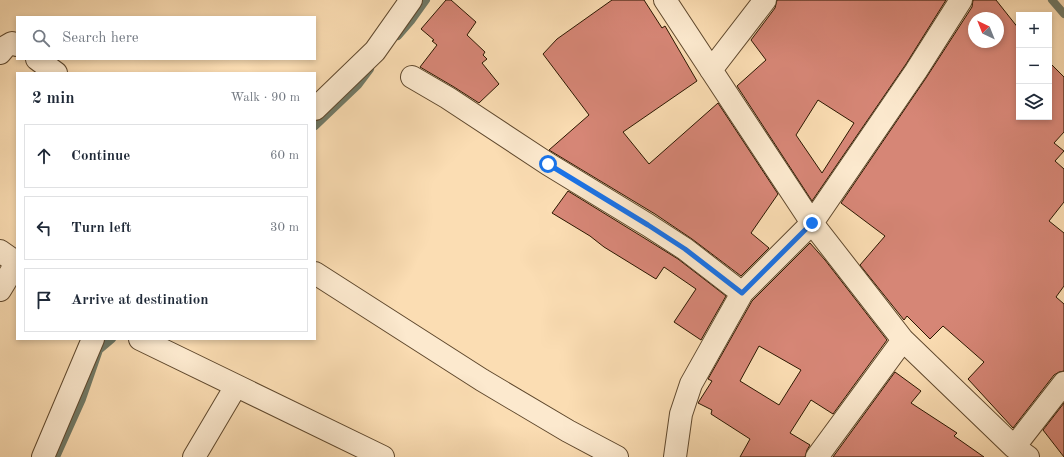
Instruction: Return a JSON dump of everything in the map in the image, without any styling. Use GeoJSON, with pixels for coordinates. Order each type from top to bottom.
{"type":"FeatureCollection","features":[{"type":"Feature","properties":{"kind":"street"},"geometry":{"type":"LineString","coordinates":[[316,108],[375,51],[411,0]]}},
{"type":"Feature","properties":{"kind":"street"},"geometry":{"type":"LineString","coordinates":[[665,0],[812,223],[903,340],[1021,452],[1064,383]]}},
{"type":"Feature","properties":{"kind":"street"},"geometry":{"type":"LineString","coordinates":[[711,70],[765,0]]}},
{"type":"Feature","properties":{"kind":"street"},"geometry":{"type":"LineString","coordinates":[[675,457],[681,414],[691,384],[742,293],[812,223],[916,71],[961,0]]}},
{"type":"Feature","properties":{"kind":"street"},"geometry":{"type":"LineString","coordinates":[[0,53],[5,47],[12,43],[16,45]]}},
{"type":"Feature","properties":{"kind":"street"},"geometry":{"type":"LineString","coordinates":[[38,60],[55,72]]}},
{"type":"Feature","properties":{"kind":"street"},"geometry":{"type":"LineString","coordinates":[[412,77],[448,98],[548,164],[678,245],[742,293]]}},
{"type":"Feature","properties":{"kind":"street"},"geometry":{"type":"LineString","coordinates":[[0,251],[16,261]]}},
{"type":"Feature","properties":{"kind":"street"},"geometry":{"type":"LineString","coordinates":[[0,290],[16,264]]}},
{"type":"Feature","properties":{"kind":"street"},"geometry":{"type":"LineString","coordinates":[[316,274],[482,380],[568,431],[617,457]]}},
{"type":"Feature","properties":{"kind":"street"},"geometry":{"type":"LineString","coordinates":[[43,457],[93,340]]}},
{"type":"Feature","properties":{"kind":"street"},"geometry":{"type":"LineString","coordinates":[[142,340],[382,457]]}},
{"type":"Feature","properties":{"kind":"street"},"geometry":{"type":"LineString","coordinates":[[817,457],[903,340]]}},
{"type":"Feature","properties":{"kind":"street"},"geometry":{"type":"LineString","coordinates":[[194,457],[236,386]]}},
{"type":"Feature","properties":{"kind":"building"},"geometry":{"type":"Polygon","coordinates":[[[446,0],[451,0],[476,22],[467,35],[485,52],[483,55],[487,59],[482,63],[499,84],[479,103],[420,67],[437,45],[432,41],[434,40],[421,29],[446,0]]]}},
{"type":"Feature","properties":{"kind":"building"},"geometry":{"type":"Polygon","coordinates":[[[612,0],[644,0],[662,28],[665,26],[697,81],[623,132],[649,164],[718,103],[778,194],[751,233],[769,248],[741,276],[692,239],[655,214],[549,150],[589,115],[543,54],[557,39],[612,0]]]}},
{"type":"Feature","properties":{"kind":"building"},"geometry":{"type":"Polygon","coordinates":[[[777,0],[946,0],[906,64],[812,201],[737,86],[766,60],[751,40],[775,8],[777,0]],[[818,100],[796,135],[822,173],[854,123],[818,100]]]}},
{"type":"Feature","properties":{"kind":"building"},"geometry":{"type":"Polygon","coordinates":[[[973,0],[996,0],[1016,25],[1016,120],[1052,120],[1052,65],[1064,77],[1064,132],[1054,143],[1064,151],[1055,161],[1064,169],[1064,202],[1049,221],[1064,233],[1064,286],[1056,297],[1064,304],[1064,371],[1054,375],[1013,428],[968,379],[984,362],[943,326],[930,339],[907,316],[904,320],[860,265],[885,236],[841,203],[968,13],[968,48],[1004,48],[1004,12],[969,12],[972,7],[973,0]]]}},
{"type":"Feature","properties":{"kind":"building"},"geometry":{"type":"Polygon","coordinates":[[[568,191],[678,259],[726,296],[701,340],[674,322],[696,289],[664,267],[656,279],[552,213],[568,191]]]}},
{"type":"Feature","properties":{"kind":"building"},"geometry":{"type":"Polygon","coordinates":[[[810,243],[887,340],[833,414],[811,400],[790,433],[810,445],[805,457],[740,457],[750,439],[711,414],[712,410],[698,403],[712,381],[708,379],[752,301],[810,243]],[[759,346],[740,381],[779,405],[801,370],[759,346]]]}},
{"type":"Feature","properties":{"kind":"building"},"geometry":{"type":"Polygon","coordinates":[[[895,372],[921,391],[911,403],[957,433],[954,436],[984,457],[833,457],[895,372]]]}},
{"type":"Feature","properties":{"kind":"building"},"geometry":{"type":"Polygon","coordinates":[[[1064,403],[1064,457],[1043,430],[1064,403]]]}},
{"type":"Feature","properties":{"kind":"waterway"},"geometry":{"type":"LineString","coordinates":[[398,36],[426,0]]}},
{"type":"Feature","properties":{"kind":"waterway"},"geometry":{"type":"LineString","coordinates":[[1052,0],[1064,14]]}},
{"type":"Feature","properties":{"kind":"waterway"},"geometry":{"type":"LineString","coordinates":[[316,125],[358,85],[370,69]]}},
{"type":"Feature","properties":{"kind":"waterway"},"geometry":{"type":"LineString","coordinates":[[56,457],[82,399],[99,350],[111,340]]}},
{"type":"Feature","properties":{"kind":"route"},"geometry":{"type":"LineString","coordinates":[[548,164],[685,249],[742,293],[812,223]]}}]}
